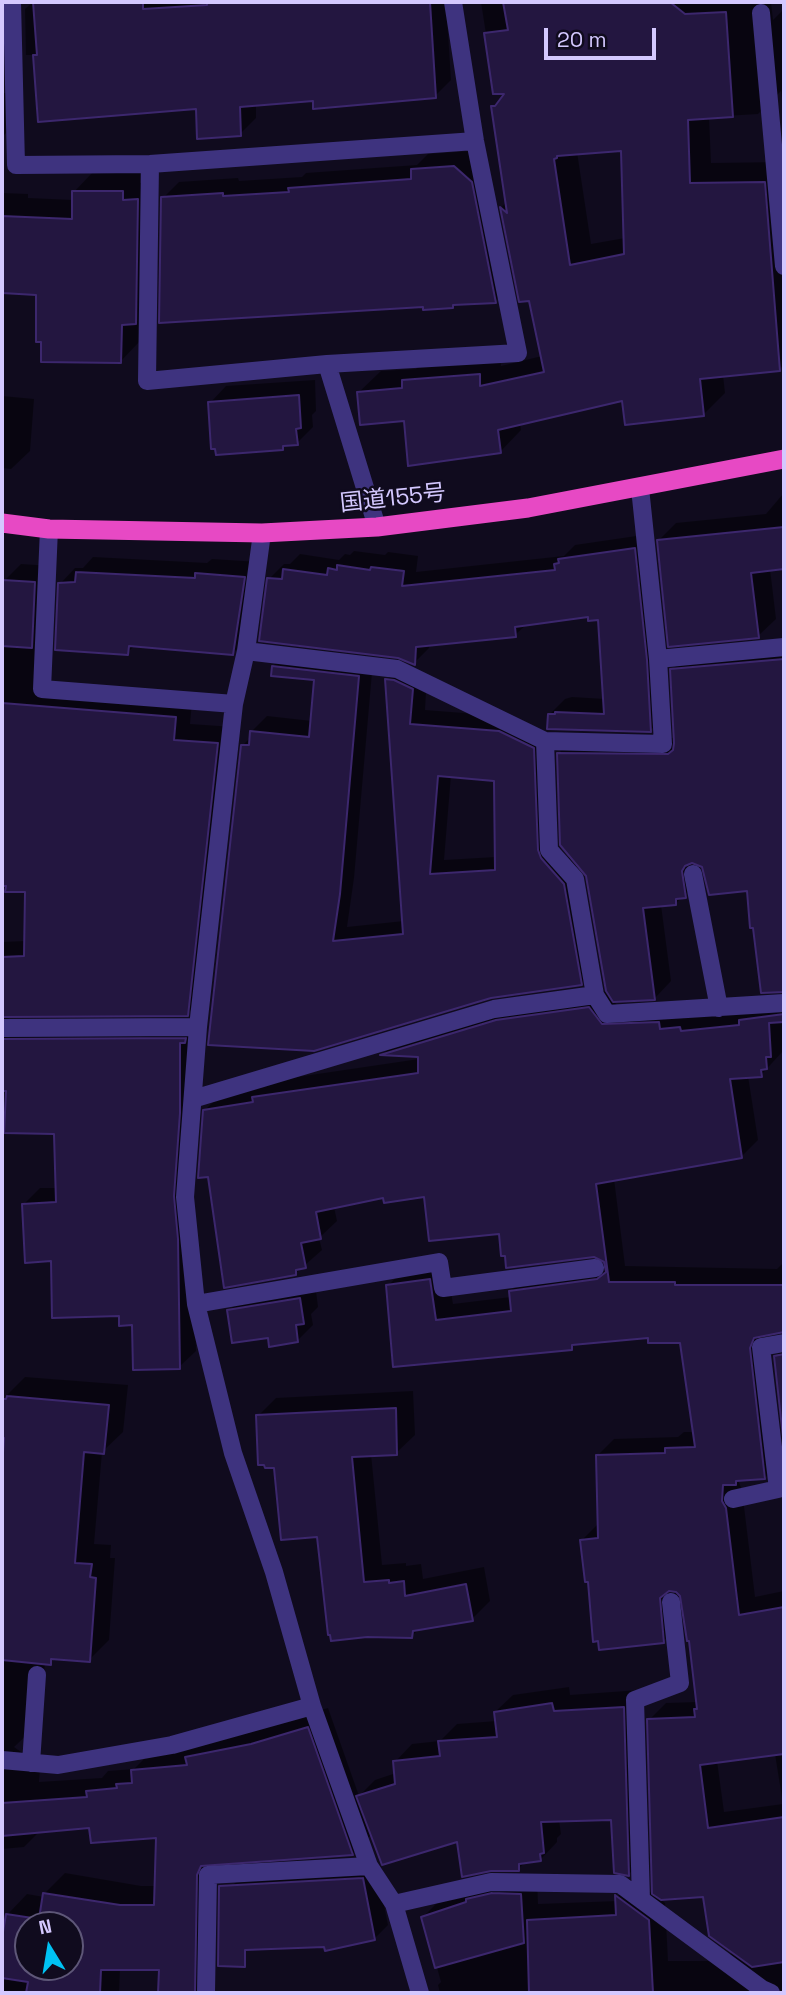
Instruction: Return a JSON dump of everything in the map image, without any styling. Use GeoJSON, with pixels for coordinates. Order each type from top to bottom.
{"type":"FeatureCollection","features":[{"type":"Feature","properties":{"kind":"highway","name":"国道155号"},"geometry":{"type":"LineString","coordinates":[[2,523],[49,529],[262,533],[377,527],[528,508],[784,459]]}},
{"type":"Feature","properties":{"kind":"street"},"geometry":{"type":"LineString","coordinates":[[12,2],[16,165],[150,164],[475,141]]}},
{"type":"Feature","properties":{"kind":"street"},"geometry":{"type":"LineString","coordinates":[[150,164],[147,381],[327,364],[518,353],[475,141],[453,2]]}},
{"type":"Feature","properties":{"kind":"street"},"geometry":{"type":"LineString","coordinates":[[761,13],[784,266]]}},
{"type":"Feature","properties":{"kind":"street"},"geometry":{"type":"LineString","coordinates":[[327,364],[377,527]]}},
{"type":"Feature","properties":{"kind":"street"},"geometry":{"type":"LineString","coordinates":[[246,651],[397,669],[545,741],[663,744],[658,659],[640,488]]}},
{"type":"Feature","properties":{"kind":"street"},"geometry":{"type":"LineString","coordinates":[[49,529],[42,689],[234,704]]}},
{"type":"Feature","properties":{"kind":"street"},"geometry":{"type":"LineString","coordinates":[[262,533],[246,651],[234,704],[198,1027],[185,1197],[197,1304],[233,1453],[274,1572],[312,1706],[369,1866],[394,1904],[420,1993]]}},
{"type":"Feature","properties":{"kind":"street"},"geometry":{"type":"LineString","coordinates":[[658,659],[784,647]]}},
{"type":"Feature","properties":{"kind":"street"},"geometry":{"type":"LineString","coordinates":[[545,741],[549,850],[575,879],[596,995],[607,1014],[784,1003]]}},
{"type":"Feature","properties":{"kind":"street"},"geometry":{"type":"LineString","coordinates":[[693,874],[719,1008]]}},
{"type":"Feature","properties":{"kind":"street"},"geometry":{"type":"LineString","coordinates":[[193,1099],[495,1009],[596,995]]}},
{"type":"Feature","properties":{"kind":"street"},"geometry":{"type":"LineString","coordinates":[[2,1028],[198,1027]]}},
{"type":"Feature","properties":{"kind":"street"},"geometry":{"type":"LineString","coordinates":[[197,1304],[439,1262],[443,1288],[595,1268]]}},
{"type":"Feature","properties":{"kind":"street"},"geometry":{"type":"LineString","coordinates":[[733,1499],[778,1489],[777,1419],[761,1347],[784,1343]]}},
{"type":"Feature","properties":{"kind":"street"},"geometry":{"type":"LineString","coordinates":[[641,1899],[635,1700],[680,1683],[671,1602]]}},
{"type":"Feature","properties":{"kind":"street"},"geometry":{"type":"LineString","coordinates":[[31,1763],[37,1675]]}},
{"type":"Feature","properties":{"kind":"street"},"geometry":{"type":"LineString","coordinates":[[2,1760],[58,1765],[172,1745],[312,1706]]}},
{"type":"Feature","properties":{"kind":"street"},"geometry":{"type":"LineString","coordinates":[[206,1993],[208,1875],[369,1866]]}},
{"type":"Feature","properties":{"kind":"street"},"geometry":{"type":"LineString","coordinates":[[394,1904],[491,1882],[620,1884],[771,1993]]}},
{"type":"Feature","properties":{"kind":"building"},"geometry":{"type":"Polygon","coordinates":[[[33,2],[143,2],[143,9],[207,5],[207,2],[430,2],[436,98],[313,109],[313,101],[240,107],[241,136],[197,139],[196,109],[38,122],[33,55],[37,55],[33,2]]]}},
{"type":"Feature","properties":{"kind":"building"},"geometry":{"type":"Polygon","coordinates":[[[503,2],[670,2],[685,14],[726,12],[733,117],[688,120],[690,183],[765,182],[780,371],[700,379],[704,416],[625,425],[622,401],[498,430],[501,453],[408,466],[404,421],[360,425],[357,392],[402,388],[402,380],[480,374],[480,386],[544,372],[529,301],[519,302],[500,207],[507,213],[491,106],[495,106],[504,94],[493,94],[484,33],[508,30],[503,2]],[[621,151],[557,156],[554,159],[570,265],[624,254],[621,151]]]}},
{"type":"Feature","properties":{"kind":"building"},"geometry":{"type":"Polygon","coordinates":[[[454,166],[472,182],[496,303],[453,305],[453,308],[423,310],[423,307],[159,323],[161,197],[289,192],[288,188],[411,179],[411,169],[454,166]]]}},
{"type":"Feature","properties":{"kind":"building"},"geometry":{"type":"Polygon","coordinates":[[[72,191],[123,191],[123,200],[138,199],[136,324],[122,325],[121,363],[41,362],[41,342],[36,342],[36,295],[2,293],[2,216],[72,219],[72,191]]]}},
{"type":"Feature","properties":{"kind":"building"},"geometry":{"type":"Polygon","coordinates":[[[299,395],[301,428],[296,429],[298,445],[283,446],[283,450],[216,455],[215,449],[211,449],[208,402],[299,395]]]}},
{"type":"Feature","properties":{"kind":"building"},"geometry":{"type":"Polygon","coordinates":[[[784,527],[784,569],[751,573],[759,638],[668,647],[657,540],[784,527]]]}},
{"type":"Feature","properties":{"kind":"building"},"geometry":{"type":"Polygon","coordinates":[[[635,548],[647,660],[651,732],[547,729],[548,714],[555,712],[604,714],[598,620],[588,621],[588,617],[515,627],[516,637],[416,647],[415,665],[398,658],[259,641],[267,578],[282,579],[283,569],[327,575],[328,568],[337,570],[337,565],[404,571],[402,586],[555,570],[554,564],[559,563],[558,559],[635,548]]]}},
{"type":"Feature","properties":{"kind":"building"},"geometry":{"type":"Polygon","coordinates":[[[76,572],[195,578],[195,573],[245,577],[233,655],[129,646],[128,655],[55,650],[58,583],[75,582],[76,572]]]}},
{"type":"Feature","properties":{"kind":"building"},"geometry":{"type":"Polygon","coordinates":[[[3,580],[35,582],[32,648],[2,646],[3,580]]]}},
{"type":"Feature","properties":{"kind":"building"},"geometry":{"type":"Polygon","coordinates":[[[784,659],[784,992],[761,993],[747,891],[709,895],[702,867],[692,863],[682,871],[686,898],[676,899],[676,905],[643,908],[655,1000],[613,1002],[606,991],[586,876],[560,845],[557,753],[668,754],[673,750],[674,743],[670,669],[784,659]]]}},
{"type":"Feature","properties":{"kind":"building"},"geometry":{"type":"Polygon","coordinates":[[[272,666],[359,676],[340,894],[333,941],[403,934],[385,679],[394,680],[413,689],[410,724],[499,731],[534,748],[538,850],[541,858],[564,884],[582,985],[491,998],[314,1051],[208,1045],[241,745],[249,745],[250,731],[309,737],[314,680],[271,676],[272,666]],[[438,776],[430,874],[495,870],[494,781],[438,776]]]}},
{"type":"Feature","properties":{"kind":"building"},"geometry":{"type":"Polygon","coordinates":[[[2,703],[176,717],[174,740],[218,743],[188,1016],[2,1017],[2,957],[24,956],[25,892],[5,892],[6,886],[2,886],[2,703]]]}},
{"type":"Feature","properties":{"kind":"building"},"geometry":{"type":"Polygon","coordinates":[[[589,1007],[602,1024],[659,1022],[660,1029],[680,1027],[681,1031],[739,1025],[739,1020],[784,1014],[784,1022],[769,1023],[771,1057],[766,1057],[767,1069],[761,1070],[762,1077],[730,1079],[742,1158],[596,1184],[609,1282],[784,1285],[784,1332],[754,1338],[750,1348],[765,1479],[736,1481],[736,1485],[723,1485],[722,1501],[726,1508],[739,1615],[784,1607],[784,1754],[700,1765],[708,1828],[784,1817],[784,1962],[752,1967],[709,1936],[703,1897],[661,1900],[652,1894],[647,1719],[695,1717],[694,1709],[697,1709],[689,1641],[680,1596],[669,1591],[660,1598],[664,1643],[599,1650],[598,1641],[593,1642],[588,1582],[585,1582],[580,1540],[598,1538],[596,1455],[665,1453],[665,1448],[695,1447],[680,1343],[648,1343],[648,1338],[572,1345],[572,1350],[393,1367],[386,1285],[430,1279],[436,1320],[511,1311],[509,1291],[597,1279],[606,1272],[604,1262],[594,1257],[506,1268],[505,1256],[501,1256],[499,1234],[429,1241],[424,1197],[384,1203],[383,1198],[316,1212],[321,1239],[301,1243],[306,1268],[296,1270],[296,1275],[224,1288],[208,1177],[198,1178],[203,1110],[253,1102],[252,1097],[418,1073],[418,1057],[380,1055],[496,1020],[589,1007]]]}},
{"type":"Feature","properties":{"kind":"building"},"geometry":{"type":"Polygon","coordinates":[[[186,1038],[185,1043],[180,1043],[180,1113],[174,1196],[178,1239],[180,1369],[133,1370],[132,1325],[119,1326],[119,1316],[52,1318],[51,1261],[25,1263],[22,1204],[56,1202],[54,1134],[4,1133],[6,1091],[2,1091],[2,1039],[186,1038]]]}},
{"type":"Feature","properties":{"kind":"building"},"geometry":{"type":"Polygon","coordinates":[[[300,1298],[304,1324],[296,1325],[298,1342],[269,1347],[268,1338],[232,1343],[227,1310],[300,1298]]]}},
{"type":"Feature","properties":{"kind":"building"},"geometry":{"type":"Polygon","coordinates":[[[784,1354],[784,1446],[774,1356],[784,1354]]]}},
{"type":"Feature","properties":{"kind":"building"},"geometry":{"type":"Polygon","coordinates":[[[7,1396],[109,1405],[104,1454],[84,1452],[75,1563],[92,1564],[90,1577],[96,1578],[90,1662],[51,1659],[51,1665],[2,1660],[2,1399],[7,1396]]]}},
{"type":"Feature","properties":{"kind":"building"},"geometry":{"type":"Polygon","coordinates":[[[396,1408],[397,1455],[352,1457],[364,1582],[404,1581],[405,1596],[466,1584],[473,1621],[413,1631],[412,1638],[367,1637],[331,1641],[328,1635],[317,1537],[281,1540],[274,1468],[258,1465],[256,1415],[396,1408]]]}},
{"type":"Feature","properties":{"kind":"building"},"geometry":{"type":"Polygon","coordinates":[[[552,1703],[554,1711],[624,1707],[629,1876],[614,1873],[611,1820],[541,1822],[544,1853],[540,1854],[541,1861],[519,1864],[519,1871],[491,1871],[462,1877],[457,1842],[382,1865],[356,1796],[395,1784],[393,1761],[440,1756],[438,1741],[497,1737],[494,1712],[552,1703]]]}},
{"type":"Feature","properties":{"kind":"building"},"geometry":{"type":"Polygon","coordinates":[[[308,1727],[353,1855],[201,1866],[197,1875],[195,1993],[158,1993],[159,1970],[101,1970],[100,1993],[26,1993],[28,1982],[22,1981],[84,1981],[84,1911],[40,1911],[43,1893],[120,1905],[154,1905],[156,1838],[91,1843],[89,1828],[2,1836],[2,1803],[87,1797],[86,1791],[117,1788],[116,1784],[132,1783],[131,1770],[187,1765],[185,1757],[251,1744],[308,1727]]]}},
{"type":"Feature","properties":{"kind":"building"},"geometry":{"type":"Polygon","coordinates":[[[363,1878],[375,1940],[325,1951],[324,1947],[245,1950],[245,1967],[218,1966],[219,1886],[363,1878]]]}},
{"type":"Feature","properties":{"kind":"building"},"geometry":{"type":"Polygon","coordinates":[[[492,1893],[521,1894],[524,1943],[435,1968],[421,1917],[466,1902],[466,1899],[492,1893]]]}},
{"type":"Feature","properties":{"kind":"building"},"geometry":{"type":"Polygon","coordinates":[[[615,1895],[649,1920],[653,1993],[529,1993],[527,1920],[616,1915],[615,1895]]]}},
{"type":"Feature","properties":{"kind":"building"},"geometry":{"type":"Polygon","coordinates":[[[6,1914],[14,1915],[14,1980],[2,1978],[2,1938],[6,1914]]]}}]}
